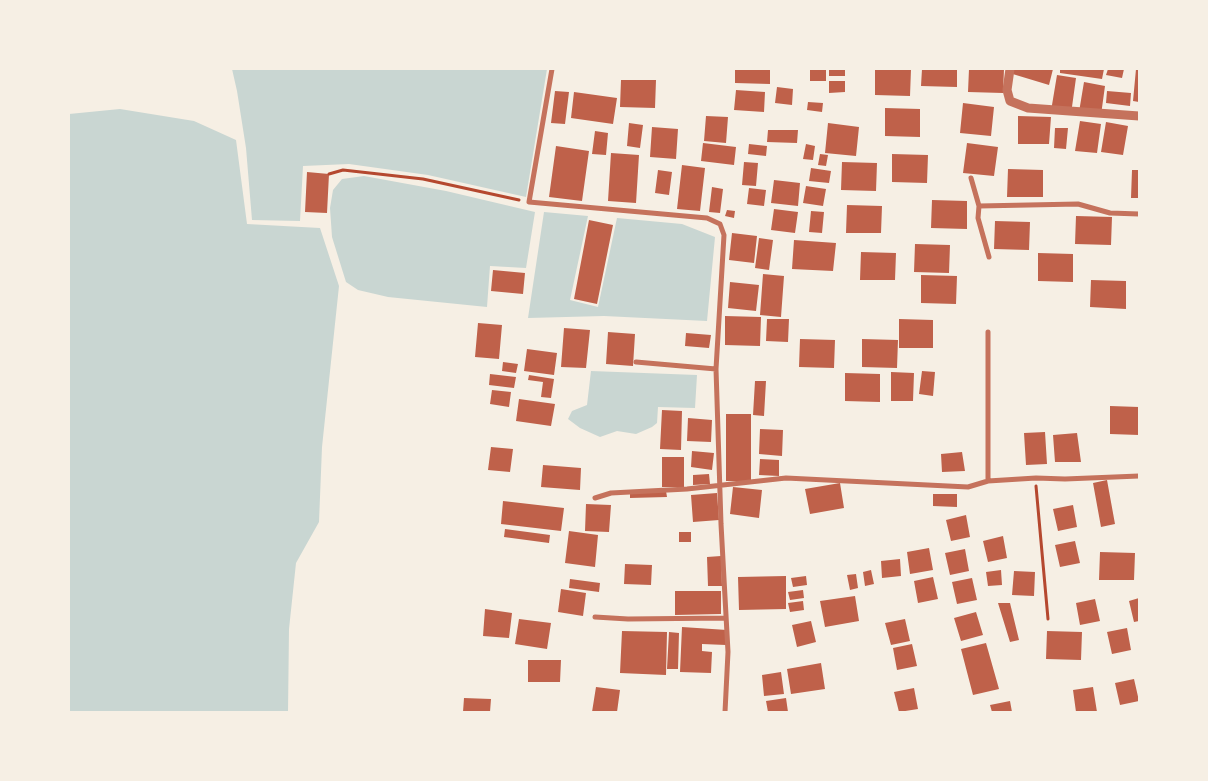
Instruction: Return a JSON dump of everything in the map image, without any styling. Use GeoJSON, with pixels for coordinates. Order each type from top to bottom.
{"type":"FeatureCollection","features":[{"type":"Feature","properties":{"kind":"street"},"geometry":{"type":"LineString","coordinates":[[552,69],[529,202],[707,218],[720,224],[724,235],[716,369],[728,652],[725,712]]}},
{"type":"Feature","properties":{"kind":"street"},"geometry":{"type":"LineString","coordinates":[[1010,69],[1007,90],[1010,101],[1028,108],[1139,116]]}},
{"type":"Feature","properties":{"kind":"street"},"geometry":{"type":"LineString","coordinates":[[971,178],[978,206],[978,218],[989,257]]}},
{"type":"Feature","properties":{"kind":"street"},"geometry":{"type":"LineString","coordinates":[[978,206],[1078,204],[1110,213],[1139,214]]}},
{"type":"Feature","properties":{"kind":"street"},"geometry":{"type":"LineString","coordinates":[[988,332],[988,481]]}},
{"type":"Feature","properties":{"kind":"street"},"geometry":{"type":"LineString","coordinates":[[636,362],[716,369]]}},
{"type":"Feature","properties":{"kind":"street"},"geometry":{"type":"LineString","coordinates":[[595,498],[611,493],[687,489],[786,478],[968,487],[988,481],[1139,476]]}},
{"type":"Feature","properties":{"kind":"street"},"geometry":{"type":"LineString","coordinates":[[595,617],[628,619],[726,618]]}},
{"type":"Feature","properties":{"kind":"path"},"geometry":{"type":"LineString","coordinates":[[329,174],[343,170],[378,172],[423,179],[529,202]]}},
{"type":"Feature","properties":{"kind":"path"},"geometry":{"type":"LineString","coordinates":[[1036,478],[1048,619]]}},
{"type":"Feature","properties":{"kind":"shaded area"},"geometry":{"type":"Polygon","coordinates":[[[232,69],[547,69],[526,197],[428,175],[349,164],[303,166],[300,221],[252,220],[246,148],[232,69]]]}},
{"type":"Feature","properties":{"kind":"shaded area"},"geometry":{"type":"Polygon","coordinates":[[[120,109],[194,121],[236,140],[247,224],[320,228],[339,286],[322,447],[319,522],[296,563],[289,629],[288,712],[69,712],[69,114],[120,109]]]}},
{"type":"Feature","properties":{"kind":"shaded area"},"geometry":{"type":"Polygon","coordinates":[[[364,176],[446,191],[535,212],[526,268],[490,266],[487,307],[388,297],[358,290],[346,282],[332,237],[330,208],[333,190],[342,179],[364,176]]]}},
{"type":"Feature","properties":{"kind":"shaded area"},"geometry":{"type":"Polygon","coordinates":[[[544,212],[588,216],[570,300],[598,307],[617,218],[682,224],[715,237],[707,321],[604,316],[528,318],[544,212]]]}},
{"type":"Feature","properties":{"kind":"shaded area"},"geometry":{"type":"Polygon","coordinates":[[[591,371],[697,375],[695,408],[658,407],[657,423],[652,427],[636,434],[617,431],[600,437],[580,428],[568,419],[572,411],[587,405],[591,371]]]}},
{"type":"Feature","properties":{"kind":"building"},"geometry":{"type":"Polygon","coordinates":[[[735,69],[770,69],[770,84],[735,83],[735,69]]]}},
{"type":"Feature","properties":{"kind":"building"},"geometry":{"type":"Polygon","coordinates":[[[826,69],[826,81],[810,81],[810,70],[826,69]]]}},
{"type":"Feature","properties":{"kind":"building"},"geometry":{"type":"Polygon","coordinates":[[[829,69],[845,69],[845,76],[829,76],[829,69]]]}},
{"type":"Feature","properties":{"kind":"building"},"geometry":{"type":"Polygon","coordinates":[[[875,69],[911,69],[910,96],[875,95],[875,69]]]}},
{"type":"Feature","properties":{"kind":"building"},"geometry":{"type":"Polygon","coordinates":[[[922,69],[957,69],[957,87],[921,86],[922,69]]]}},
{"type":"Feature","properties":{"kind":"building"},"geometry":{"type":"Polygon","coordinates":[[[969,69],[1004,69],[1003,93],[968,92],[969,69]]]}},
{"type":"Feature","properties":{"kind":"building"},"geometry":{"type":"Polygon","coordinates":[[[1007,69],[1053,69],[1049,85],[1006,72],[1007,69]]]}},
{"type":"Feature","properties":{"kind":"building"},"geometry":{"type":"Polygon","coordinates":[[[1060,69],[1104,69],[1102,79],[1060,73],[1060,69]]]}},
{"type":"Feature","properties":{"kind":"building"},"geometry":{"type":"Polygon","coordinates":[[[1108,69],[1124,69],[1122,78],[1106,75],[1108,69]]]}},
{"type":"Feature","properties":{"kind":"building"},"geometry":{"type":"Polygon","coordinates":[[[1136,69],[1139,69],[1139,102],[1133,101],[1136,69]]]}},
{"type":"Feature","properties":{"kind":"building"},"geometry":{"type":"Polygon","coordinates":[[[1057,75],[1076,78],[1071,114],[1051,111],[1057,75]]]}},
{"type":"Feature","properties":{"kind":"building"},"geometry":{"type":"Polygon","coordinates":[[[621,80],[656,80],[655,108],[620,107],[621,80]]]}},
{"type":"Feature","properties":{"kind":"building"},"geometry":{"type":"Polygon","coordinates":[[[829,81],[845,81],[845,92],[829,93],[829,81]]]}},
{"type":"Feature","properties":{"kind":"building"},"geometry":{"type":"Polygon","coordinates":[[[1084,82],[1105,86],[1101,115],[1079,112],[1084,82]]]}},
{"type":"Feature","properties":{"kind":"building"},"geometry":{"type":"Polygon","coordinates":[[[777,87],[793,89],[792,105],[775,103],[777,87]]]}},
{"type":"Feature","properties":{"kind":"building"},"geometry":{"type":"Polygon","coordinates":[[[736,90],[765,92],[764,112],[734,110],[736,90]]]}},
{"type":"Feature","properties":{"kind":"building"},"geometry":{"type":"Polygon","coordinates":[[[555,91],[569,92],[565,124],[551,123],[555,91]]]}},
{"type":"Feature","properties":{"kind":"building"},"geometry":{"type":"Polygon","coordinates":[[[1107,91],[1131,93],[1130,106],[1106,103],[1107,91]]]}},
{"type":"Feature","properties":{"kind":"building"},"geometry":{"type":"Polygon","coordinates":[[[574,92],[617,98],[613,124],[571,118],[574,92]]]}},
{"type":"Feature","properties":{"kind":"building"},"geometry":{"type":"Polygon","coordinates":[[[808,102],[823,103],[822,112],[807,110],[808,102]]]}},
{"type":"Feature","properties":{"kind":"building"},"geometry":{"type":"Polygon","coordinates":[[[963,103],[994,107],[991,136],[960,133],[963,103]]]}},
{"type":"Feature","properties":{"kind":"building"},"geometry":{"type":"Polygon","coordinates":[[[885,108],[920,109],[920,137],[885,136],[885,108]]]}},
{"type":"Feature","properties":{"kind":"building"},"geometry":{"type":"Polygon","coordinates":[[[706,116],[728,117],[726,143],[704,141],[706,116]]]}},
{"type":"Feature","properties":{"kind":"building"},"geometry":{"type":"Polygon","coordinates":[[[1018,116],[1051,117],[1049,144],[1018,144],[1018,116]]]}},
{"type":"Feature","properties":{"kind":"building"},"geometry":{"type":"Polygon","coordinates":[[[1080,121],[1101,124],[1097,153],[1075,151],[1080,121]]]}},
{"type":"Feature","properties":{"kind":"building"},"geometry":{"type":"Polygon","coordinates":[[[1106,122],[1128,126],[1123,155],[1101,152],[1106,122]]]}},
{"type":"Feature","properties":{"kind":"building"},"geometry":{"type":"Polygon","coordinates":[[[629,123],[643,125],[640,148],[627,146],[629,123]]]}},
{"type":"Feature","properties":{"kind":"building"},"geometry":{"type":"Polygon","coordinates":[[[828,123],[859,127],[856,156],[825,153],[828,123]]]}},
{"type":"Feature","properties":{"kind":"building"},"geometry":{"type":"Polygon","coordinates":[[[652,127],[678,129],[676,159],[650,157],[652,127]]]}},
{"type":"Feature","properties":{"kind":"building"},"geometry":{"type":"Polygon","coordinates":[[[1055,128],[1068,128],[1066,149],[1054,148],[1055,128]]]}},
{"type":"Feature","properties":{"kind":"building"},"geometry":{"type":"Polygon","coordinates":[[[768,130],[798,130],[797,143],[767,142],[768,130]]]}},
{"type":"Feature","properties":{"kind":"building"},"geometry":{"type":"Polygon","coordinates":[[[595,131],[608,133],[606,155],[592,154],[595,131]]]}},
{"type":"Feature","properties":{"kind":"building"},"geometry":{"type":"Polygon","coordinates":[[[703,143],[736,147],[734,165],[701,161],[703,143]]]}},
{"type":"Feature","properties":{"kind":"building"},"geometry":{"type":"Polygon","coordinates":[[[967,143],[998,147],[994,176],[963,173],[967,143]]]}},
{"type":"Feature","properties":{"kind":"building"},"geometry":{"type":"Polygon","coordinates":[[[749,144],[767,146],[766,156],[748,154],[749,144]]]}},
{"type":"Feature","properties":{"kind":"building"},"geometry":{"type":"Polygon","coordinates":[[[806,144],[815,146],[813,160],[803,159],[806,144]]]}},
{"type":"Feature","properties":{"kind":"building"},"geometry":{"type":"Polygon","coordinates":[[[556,146],[589,151],[582,201],[549,197],[556,146]]]}},
{"type":"Feature","properties":{"kind":"building"},"geometry":{"type":"Polygon","coordinates":[[[611,153],[639,155],[636,203],[608,201],[611,153]]]}},
{"type":"Feature","properties":{"kind":"building"},"geometry":{"type":"Polygon","coordinates":[[[820,154],[828,155],[826,166],[818,165],[820,154]]]}},
{"type":"Feature","properties":{"kind":"building"},"geometry":{"type":"Polygon","coordinates":[[[892,154],[928,155],[927,183],[892,182],[892,154]]]}},
{"type":"Feature","properties":{"kind":"building"},"geometry":{"type":"Polygon","coordinates":[[[744,162],[758,163],[756,186],[742,185],[744,162]]]}},
{"type":"Feature","properties":{"kind":"building"},"geometry":{"type":"Polygon","coordinates":[[[842,162],[877,163],[876,191],[841,190],[842,162]]]}},
{"type":"Feature","properties":{"kind":"building"},"geometry":{"type":"Polygon","coordinates":[[[682,165],[705,168],[700,211],[677,209],[682,165]]]}},
{"type":"Feature","properties":{"kind":"building"},"geometry":{"type":"Polygon","coordinates":[[[811,168],[831,171],[829,183],[809,181],[811,168]]]}},
{"type":"Feature","properties":{"kind":"building"},"geometry":{"type":"Polygon","coordinates":[[[1008,169],[1043,170],[1043,197],[1007,197],[1008,169]]]}},
{"type":"Feature","properties":{"kind":"building"},"geometry":{"type":"Polygon","coordinates":[[[658,170],[672,172],[669,195],[655,193],[658,170]]]}},
{"type":"Feature","properties":{"kind":"building"},"geometry":{"type":"Polygon","coordinates":[[[1132,170],[1139,170],[1139,198],[1131,198],[1132,170]]]}},
{"type":"Feature","properties":{"kind":"building"},"geometry":{"type":"Polygon","coordinates":[[[307,172],[329,174],[327,213],[305,212],[307,172]]]}},
{"type":"Feature","properties":{"kind":"building"},"geometry":{"type":"Polygon","coordinates":[[[774,180],[800,183],[798,206],[771,203],[774,180]]]}},
{"type":"Feature","properties":{"kind":"building"},"geometry":{"type":"Polygon","coordinates":[[[806,186],[826,189],[823,206],[803,203],[806,186]]]}},
{"type":"Feature","properties":{"kind":"building"},"geometry":{"type":"Polygon","coordinates":[[[712,187],[723,189],[720,213],[709,212],[712,187]]]}},
{"type":"Feature","properties":{"kind":"building"},"geometry":{"type":"Polygon","coordinates":[[[749,188],[766,190],[764,206],[747,204],[749,188]]]}},
{"type":"Feature","properties":{"kind":"building"},"geometry":{"type":"Polygon","coordinates":[[[932,200],[967,201],[967,229],[931,228],[932,200]]]}},
{"type":"Feature","properties":{"kind":"building"},"geometry":{"type":"Polygon","coordinates":[[[847,205],[882,206],[881,233],[846,233],[847,205]]]}},
{"type":"Feature","properties":{"kind":"building"},"geometry":{"type":"Polygon","coordinates":[[[774,209],[798,212],[795,233],[771,230],[774,209]]]}},
{"type":"Feature","properties":{"kind":"building"},"geometry":{"type":"Polygon","coordinates":[[[727,210],[735,211],[734,218],[725,216],[727,210]]]}},
{"type":"Feature","properties":{"kind":"building"},"geometry":{"type":"Polygon","coordinates":[[[811,211],[824,212],[822,233],[809,232],[811,211]]]}},
{"type":"Feature","properties":{"kind":"building"},"geometry":{"type":"Polygon","coordinates":[[[1076,216],[1112,217],[1111,245],[1075,244],[1076,216]]]}},
{"type":"Feature","properties":{"kind":"building"},"geometry":{"type":"Polygon","coordinates":[[[589,220],[613,225],[597,304],[574,299],[589,220]]]}},
{"type":"Feature","properties":{"kind":"building"},"geometry":{"type":"Polygon","coordinates":[[[995,221],[1030,222],[1029,250],[994,249],[995,221]]]}},
{"type":"Feature","properties":{"kind":"building"},"geometry":{"type":"Polygon","coordinates":[[[732,233],[757,236],[754,263],[729,260],[732,233]]]}},
{"type":"Feature","properties":{"kind":"building"},"geometry":{"type":"Polygon","coordinates":[[[759,238],[773,240],[769,270],[755,268],[759,238]]]}},
{"type":"Feature","properties":{"kind":"building"},"geometry":{"type":"Polygon","coordinates":[[[794,240],[836,243],[833,271],[792,269],[794,240]]]}},
{"type":"Feature","properties":{"kind":"building"},"geometry":{"type":"Polygon","coordinates":[[[915,244],[950,245],[949,273],[914,272],[915,244]]]}},
{"type":"Feature","properties":{"kind":"building"},"geometry":{"type":"Polygon","coordinates":[[[861,252],[896,253],[895,280],[860,280],[861,252]]]}},
{"type":"Feature","properties":{"kind":"building"},"geometry":{"type":"Polygon","coordinates":[[[1038,253],[1073,254],[1073,282],[1038,281],[1038,253]]]}},
{"type":"Feature","properties":{"kind":"building"},"geometry":{"type":"Polygon","coordinates":[[[493,270],[525,273],[523,294],[491,291],[493,270]]]}},
{"type":"Feature","properties":{"kind":"building"},"geometry":{"type":"Polygon","coordinates":[[[763,274],[784,276],[781,317],[760,315],[763,274]]]}},
{"type":"Feature","properties":{"kind":"building"},"geometry":{"type":"Polygon","coordinates":[[[921,275],[957,276],[956,304],[921,303],[921,275]]]}},
{"type":"Feature","properties":{"kind":"building"},"geometry":{"type":"Polygon","coordinates":[[[1091,280],[1126,281],[1126,309],[1090,307],[1091,280]]]}},
{"type":"Feature","properties":{"kind":"building"},"geometry":{"type":"Polygon","coordinates":[[[730,282],[759,285],[756,311],[728,308],[730,282]]]}},
{"type":"Feature","properties":{"kind":"building"},"geometry":{"type":"Polygon","coordinates":[[[725,316],[761,317],[760,346],[725,345],[725,316]]]}},
{"type":"Feature","properties":{"kind":"building"},"geometry":{"type":"Polygon","coordinates":[[[767,319],[789,319],[788,342],[766,341],[767,319]]]}},
{"type":"Feature","properties":{"kind":"building"},"geometry":{"type":"Polygon","coordinates":[[[899,319],[933,320],[933,348],[899,348],[899,319]]]}},
{"type":"Feature","properties":{"kind":"building"},"geometry":{"type":"Polygon","coordinates":[[[478,323],[502,325],[499,359],[475,357],[478,323]]]}},
{"type":"Feature","properties":{"kind":"building"},"geometry":{"type":"Polygon","coordinates":[[[564,328],[590,330],[586,368],[561,367],[564,328]]]}},
{"type":"Feature","properties":{"kind":"building"},"geometry":{"type":"Polygon","coordinates":[[[608,332],[635,334],[633,366],[606,364],[608,332]]]}},
{"type":"Feature","properties":{"kind":"building"},"geometry":{"type":"Polygon","coordinates":[[[686,333],[711,335],[709,348],[685,346],[686,333]]]}},
{"type":"Feature","properties":{"kind":"building"},"geometry":{"type":"Polygon","coordinates":[[[800,339],[835,340],[834,368],[799,367],[800,339]]]}},
{"type":"Feature","properties":{"kind":"building"},"geometry":{"type":"Polygon","coordinates":[[[862,339],[898,340],[897,368],[862,367],[862,339]]]}},
{"type":"Feature","properties":{"kind":"building"},"geometry":{"type":"Polygon","coordinates":[[[527,349],[557,353],[554,375],[524,371],[527,349]]]}},
{"type":"Feature","properties":{"kind":"building"},"geometry":{"type":"Polygon","coordinates":[[[503,362],[518,364],[516,373],[502,371],[503,362]]]}},
{"type":"Feature","properties":{"kind":"building"},"geometry":{"type":"Polygon","coordinates":[[[922,371],[935,372],[933,396],[919,394],[922,371]]]}},
{"type":"Feature","properties":{"kind":"building"},"geometry":{"type":"Polygon","coordinates":[[[891,372],[914,373],[913,401],[891,401],[891,372]]]}},
{"type":"Feature","properties":{"kind":"building"},"geometry":{"type":"Polygon","coordinates":[[[845,373],[880,374],[880,402],[845,401],[845,373]]]}},
{"type":"Feature","properties":{"kind":"building"},"geometry":{"type":"Polygon","coordinates":[[[490,374],[516,377],[514,388],[489,385],[490,374]]]}},
{"type":"Feature","properties":{"kind":"building"},"geometry":{"type":"Polygon","coordinates":[[[529,375],[554,379],[551,398],[541,397],[543,382],[528,380],[529,375]]]}},
{"type":"Feature","properties":{"kind":"building"},"geometry":{"type":"Polygon","coordinates":[[[755,381],[766,381],[764,416],[753,415],[755,381]]]}},
{"type":"Feature","properties":{"kind":"building"},"geometry":{"type":"Polygon","coordinates":[[[492,390],[511,392],[509,407],[490,404],[492,390]]]}},
{"type":"Feature","properties":{"kind":"building"},"geometry":{"type":"Polygon","coordinates":[[[519,399],[555,404],[551,426],[516,421],[519,399]]]}},
{"type":"Feature","properties":{"kind":"building"},"geometry":{"type":"Polygon","coordinates":[[[1110,406],[1139,407],[1139,435],[1110,434],[1110,406]]]}},
{"type":"Feature","properties":{"kind":"building"},"geometry":{"type":"Polygon","coordinates":[[[662,410],[682,411],[681,450],[660,449],[662,410]]]}},
{"type":"Feature","properties":{"kind":"building"},"geometry":{"type":"Polygon","coordinates":[[[726,414],[751,414],[751,481],[726,481],[726,414]]]}},
{"type":"Feature","properties":{"kind":"building"},"geometry":{"type":"Polygon","coordinates":[[[688,418],[712,420],[711,442],[687,441],[688,418]]]}},
{"type":"Feature","properties":{"kind":"building"},"geometry":{"type":"Polygon","coordinates":[[[760,429],[783,430],[782,456],[759,454],[760,429]]]}},
{"type":"Feature","properties":{"kind":"building"},"geometry":{"type":"Polygon","coordinates":[[[1045,432],[1047,464],[1026,465],[1024,433],[1045,432]]]}},
{"type":"Feature","properties":{"kind":"building"},"geometry":{"type":"Polygon","coordinates":[[[1077,433],[1081,462],[1055,462],[1053,435],[1077,433]]]}},
{"type":"Feature","properties":{"kind":"building"},"geometry":{"type":"Polygon","coordinates":[[[491,447],[513,449],[510,472],[488,470],[491,447]]]}},
{"type":"Feature","properties":{"kind":"building"},"geometry":{"type":"Polygon","coordinates":[[[692,451],[714,453],[712,470],[691,467],[692,451]]]}},
{"type":"Feature","properties":{"kind":"building"},"geometry":{"type":"Polygon","coordinates":[[[962,452],[965,471],[942,472],[941,454],[962,452]]]}},
{"type":"Feature","properties":{"kind":"building"},"geometry":{"type":"Polygon","coordinates":[[[662,457],[684,457],[684,487],[662,487],[662,457]]]}},
{"type":"Feature","properties":{"kind":"building"},"geometry":{"type":"Polygon","coordinates":[[[760,459],[779,460],[779,476],[759,475],[760,459]]]}},
{"type":"Feature","properties":{"kind":"building"},"geometry":{"type":"Polygon","coordinates":[[[543,465],[581,468],[580,490],[541,487],[543,465]]]}},
{"type":"Feature","properties":{"kind":"building"},"geometry":{"type":"Polygon","coordinates":[[[709,474],[710,484],[693,485],[693,475],[709,474]]]}},
{"type":"Feature","properties":{"kind":"building"},"geometry":{"type":"Polygon","coordinates":[[[1107,480],[1115,524],[1101,527],[1093,483],[1107,480]]]}},
{"type":"Feature","properties":{"kind":"building"},"geometry":{"type":"Polygon","coordinates":[[[840,483],[844,508],[810,514],[805,489],[840,483]]]}},
{"type":"Feature","properties":{"kind":"building"},"geometry":{"type":"Polygon","coordinates":[[[733,487],[762,490],[759,518],[730,514],[733,487]]]}},
{"type":"Feature","properties":{"kind":"building"},"geometry":{"type":"Polygon","coordinates":[[[666,491],[667,497],[630,498],[630,493],[666,491]]]}},
{"type":"Feature","properties":{"kind":"building"},"geometry":{"type":"Polygon","coordinates":[[[717,493],[719,520],[693,522],[691,495],[717,493]]]}},
{"type":"Feature","properties":{"kind":"building"},"geometry":{"type":"Polygon","coordinates":[[[933,494],[957,494],[957,507],[933,506],[933,494]]]}},
{"type":"Feature","properties":{"kind":"building"},"geometry":{"type":"Polygon","coordinates":[[[503,501],[564,508],[561,531],[501,524],[503,501]]]}},
{"type":"Feature","properties":{"kind":"building"},"geometry":{"type":"Polygon","coordinates":[[[586,504],[611,505],[609,532],[585,531],[586,504]]]}},
{"type":"Feature","properties":{"kind":"building"},"geometry":{"type":"Polygon","coordinates":[[[1073,505],[1077,527],[1058,531],[1053,509],[1073,505]]]}},
{"type":"Feature","properties":{"kind":"building"},"geometry":{"type":"Polygon","coordinates":[[[966,515],[970,537],[951,541],[946,520],[966,515]]]}},
{"type":"Feature","properties":{"kind":"building"},"geometry":{"type":"Polygon","coordinates":[[[505,529],[550,535],[549,543],[504,537],[505,529]]]}},
{"type":"Feature","properties":{"kind":"building"},"geometry":{"type":"Polygon","coordinates":[[[569,531],[598,535],[595,567],[565,563],[569,531]]]}},
{"type":"Feature","properties":{"kind":"building"},"geometry":{"type":"Polygon","coordinates":[[[679,532],[691,532],[691,542],[679,542],[679,532]]]}},
{"type":"Feature","properties":{"kind":"building"},"geometry":{"type":"Polygon","coordinates":[[[1003,536],[1007,558],[988,562],[983,541],[1003,536]]]}},
{"type":"Feature","properties":{"kind":"building"},"geometry":{"type":"Polygon","coordinates":[[[1075,541],[1080,563],[1060,567],[1055,545],[1075,541]]]}},
{"type":"Feature","properties":{"kind":"building"},"geometry":{"type":"Polygon","coordinates":[[[929,548],[933,570],[910,574],[907,552],[929,548]]]}},
{"type":"Feature","properties":{"kind":"building"},"geometry":{"type":"Polygon","coordinates":[[[965,549],[969,571],[950,575],[945,553],[965,549]]]}},
{"type":"Feature","properties":{"kind":"building"},"geometry":{"type":"Polygon","coordinates":[[[1100,552],[1135,553],[1134,580],[1099,580],[1100,552]]]}},
{"type":"Feature","properties":{"kind":"building"},"geometry":{"type":"Polygon","coordinates":[[[721,556],[722,586],[708,586],[707,557],[721,556]]]}},
{"type":"Feature","properties":{"kind":"building"},"geometry":{"type":"Polygon","coordinates":[[[900,559],[901,576],[882,578],[881,561],[900,559]]]}},
{"type":"Feature","properties":{"kind":"building"},"geometry":{"type":"Polygon","coordinates":[[[625,564],[652,565],[651,585],[624,584],[625,564]]]}},
{"type":"Feature","properties":{"kind":"building"},"geometry":{"type":"Polygon","coordinates":[[[871,570],[874,584],[865,586],[863,572],[871,570]]]}},
{"type":"Feature","properties":{"kind":"building"},"geometry":{"type":"Polygon","coordinates":[[[1001,570],[1002,585],[988,586],[986,572],[1001,570]]]}},
{"type":"Feature","properties":{"kind":"building"},"geometry":{"type":"Polygon","coordinates":[[[1014,571],[1035,572],[1034,596],[1012,595],[1014,571]]]}},
{"type":"Feature","properties":{"kind":"building"},"geometry":{"type":"Polygon","coordinates":[[[856,574],[858,588],[850,590],[847,575],[856,574]]]}},
{"type":"Feature","properties":{"kind":"building"},"geometry":{"type":"Polygon","coordinates":[[[786,576],[786,609],[739,610],[738,577],[786,576]]]}},
{"type":"Feature","properties":{"kind":"building"},"geometry":{"type":"Polygon","coordinates":[[[806,576],[807,585],[793,587],[791,578],[806,576]]]}},
{"type":"Feature","properties":{"kind":"building"},"geometry":{"type":"Polygon","coordinates":[[[933,577],[938,599],[918,603],[914,581],[933,577]]]}},
{"type":"Feature","properties":{"kind":"building"},"geometry":{"type":"Polygon","coordinates":[[[972,578],[977,600],[957,604],[952,582],[972,578]]]}},
{"type":"Feature","properties":{"kind":"building"},"geometry":{"type":"Polygon","coordinates":[[[570,579],[600,583],[599,592],[569,588],[570,579]]]}},
{"type":"Feature","properties":{"kind":"building"},"geometry":{"type":"Polygon","coordinates":[[[561,589],[586,593],[583,616],[558,612],[561,589]]]}},
{"type":"Feature","properties":{"kind":"building"},"geometry":{"type":"Polygon","coordinates":[[[803,590],[804,598],[790,600],[788,592],[803,590]]]}},
{"type":"Feature","properties":{"kind":"building"},"geometry":{"type":"Polygon","coordinates":[[[675,591],[721,591],[721,614],[675,615],[675,591]]]}},
{"type":"Feature","properties":{"kind":"building"},"geometry":{"type":"Polygon","coordinates":[[[855,596],[859,621],[825,627],[820,601],[855,596]]]}},
{"type":"Feature","properties":{"kind":"building"},"geometry":{"type":"Polygon","coordinates":[[[1139,598],[1139,621],[1134,622],[1129,601],[1139,598]]]}},
{"type":"Feature","properties":{"kind":"building"},"geometry":{"type":"Polygon","coordinates":[[[1095,599],[1100,621],[1080,625],[1076,603],[1095,599]]]}},
{"type":"Feature","properties":{"kind":"building"},"geometry":{"type":"Polygon","coordinates":[[[803,601],[804,610],[790,612],[788,603],[803,601]]]}},
{"type":"Feature","properties":{"kind":"building"},"geometry":{"type":"Polygon","coordinates":[[[998,603],[1010,603],[1019,640],[1010,642],[998,603]]]}},
{"type":"Feature","properties":{"kind":"building"},"geometry":{"type":"Polygon","coordinates":[[[485,609],[512,613],[509,638],[483,636],[485,609]]]}},
{"type":"Feature","properties":{"kind":"building"},"geometry":{"type":"Polygon","coordinates":[[[976,612],[983,635],[961,641],[954,618],[976,612]]]}},
{"type":"Feature","properties":{"kind":"building"},"geometry":{"type":"Polygon","coordinates":[[[519,619],[551,623],[547,649],[515,644],[519,619]]]}},
{"type":"Feature","properties":{"kind":"building"},"geometry":{"type":"Polygon","coordinates":[[[905,619],[910,641],[891,645],[885,623],[905,619]]]}},
{"type":"Feature","properties":{"kind":"building"},"geometry":{"type":"Polygon","coordinates":[[[811,621],[816,642],[797,647],[792,625],[811,621]]]}},
{"type":"Feature","properties":{"kind":"building"},"geometry":{"type":"Polygon","coordinates":[[[682,627],[727,630],[726,645],[702,644],[702,651],[712,652],[711,673],[680,672],[682,627]]]}},
{"type":"Feature","properties":{"kind":"building"},"geometry":{"type":"Polygon","coordinates":[[[1127,628],[1131,650],[1112,654],[1107,632],[1127,628]]]}},
{"type":"Feature","properties":{"kind":"building"},"geometry":{"type":"Polygon","coordinates":[[[622,631],[667,632],[666,675],[620,673],[622,631]]]}},
{"type":"Feature","properties":{"kind":"building"},"geometry":{"type":"Polygon","coordinates":[[[1047,631],[1082,632],[1081,660],[1046,659],[1047,631]]]}},
{"type":"Feature","properties":{"kind":"building"},"geometry":{"type":"Polygon","coordinates":[[[669,632],[679,633],[678,669],[667,669],[669,632]]]}},
{"type":"Feature","properties":{"kind":"building"},"geometry":{"type":"Polygon","coordinates":[[[986,643],[999,689],[973,695],[961,649],[986,643]]]}},
{"type":"Feature","properties":{"kind":"building"},"geometry":{"type":"Polygon","coordinates":[[[912,644],[917,666],[897,670],[893,648],[912,644]]]}},
{"type":"Feature","properties":{"kind":"building"},"geometry":{"type":"Polygon","coordinates":[[[528,660],[561,660],[560,682],[528,682],[528,660]]]}},
{"type":"Feature","properties":{"kind":"building"},"geometry":{"type":"Polygon","coordinates":[[[821,663],[825,689],[791,694],[787,669],[821,663]]]}},
{"type":"Feature","properties":{"kind":"building"},"geometry":{"type":"Polygon","coordinates":[[[781,672],[784,694],[764,696],[762,675],[781,672]]]}},
{"type":"Feature","properties":{"kind":"building"},"geometry":{"type":"Polygon","coordinates":[[[1134,679],[1139,701],[1120,705],[1115,683],[1134,679]]]}},
{"type":"Feature","properties":{"kind":"building"},"geometry":{"type":"Polygon","coordinates":[[[596,687],[620,690],[617,712],[592,712],[596,687]]]}},
{"type":"Feature","properties":{"kind":"building"},"geometry":{"type":"Polygon","coordinates":[[[1093,687],[1097,712],[1076,712],[1073,690],[1093,687]]]}},
{"type":"Feature","properties":{"kind":"building"},"geometry":{"type":"Polygon","coordinates":[[[914,688],[918,709],[899,712],[894,692],[914,688]]]}},
{"type":"Feature","properties":{"kind":"building"},"geometry":{"type":"Polygon","coordinates":[[[464,698],[491,699],[490,712],[463,712],[464,698]]]}},
{"type":"Feature","properties":{"kind":"building"},"geometry":{"type":"Polygon","coordinates":[[[786,698],[788,712],[768,712],[766,701],[786,698]]]}},
{"type":"Feature","properties":{"kind":"building"},"geometry":{"type":"Polygon","coordinates":[[[1010,701],[1012,712],[992,712],[990,705],[1010,701]]]}}]}
